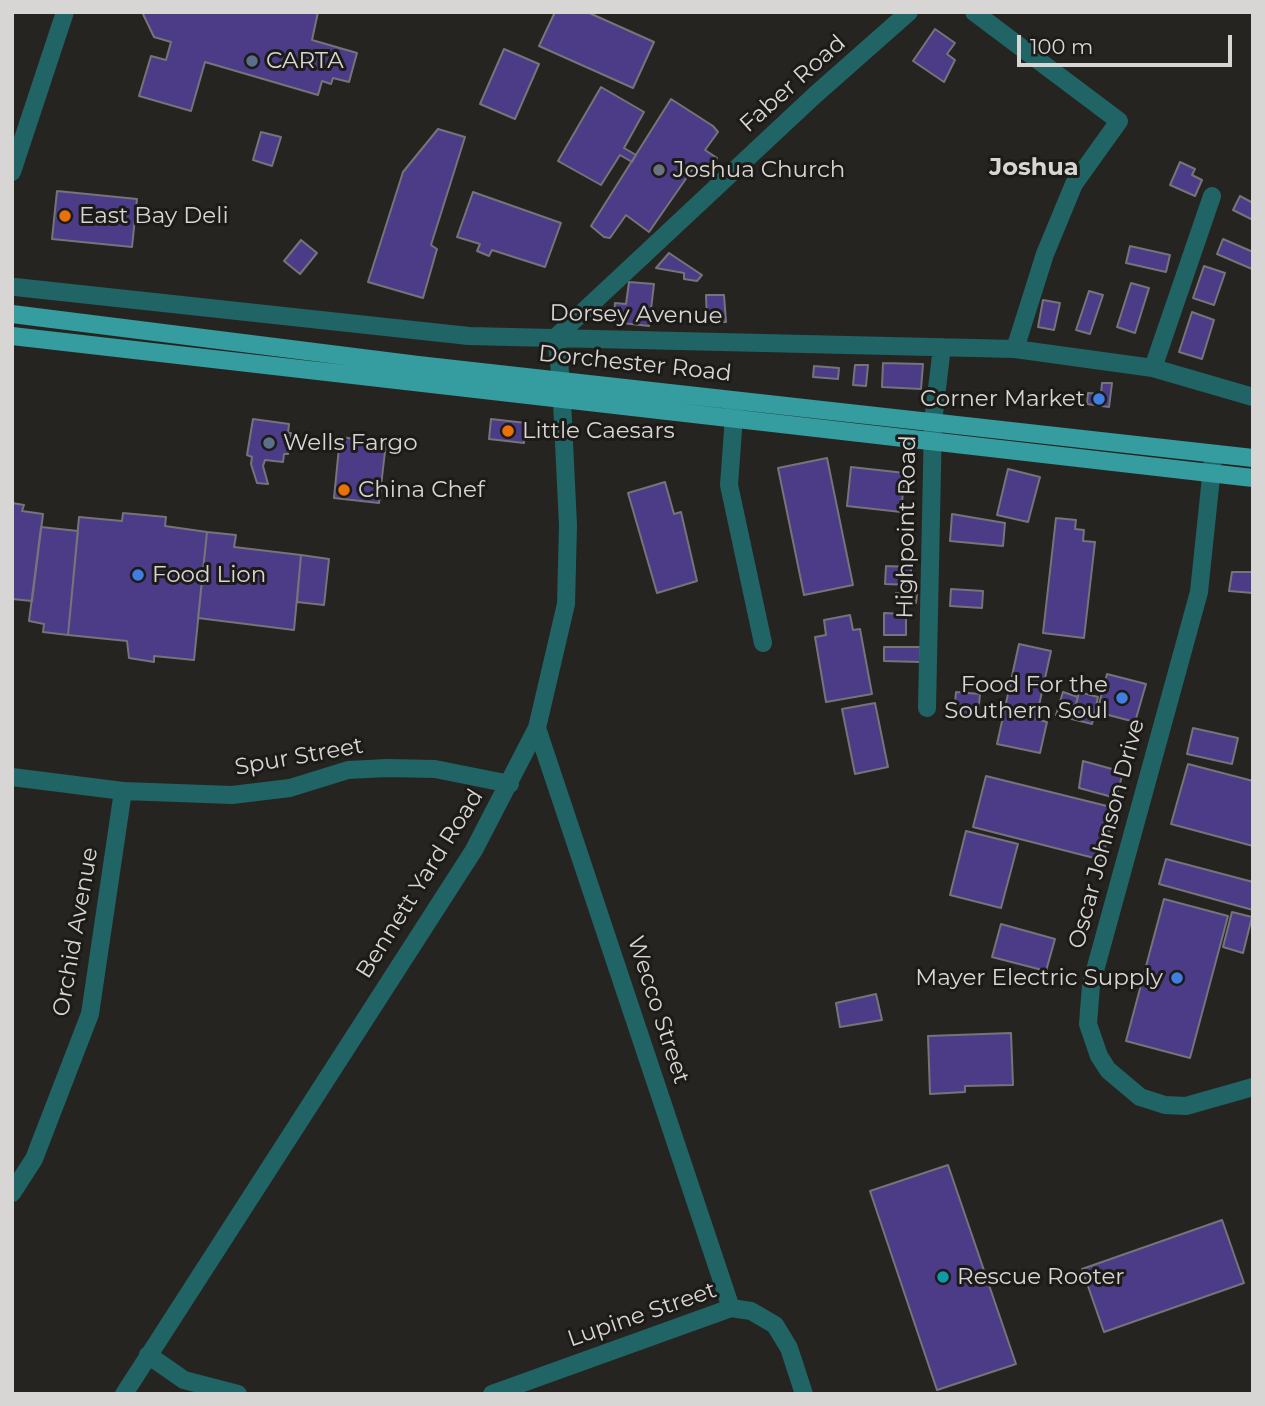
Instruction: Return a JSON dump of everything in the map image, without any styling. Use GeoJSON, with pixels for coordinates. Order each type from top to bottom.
{"type":"FeatureCollection","features":[{"type":"Feature","properties":{"kind":"main road","name":"Dorchester Road"},"geometry":{"type":"LineString","coordinates":[[12,314],[316,361]]}},
{"type":"Feature","properties":{"kind":"main road","name":"Dorchester Road"},"geometry":{"type":"LineString","coordinates":[[12,335],[316,361],[561,390],[734,418],[1253,478]]}},
{"type":"Feature","properties":{"kind":"main road","name":"Dorchester Road"},"geometry":{"type":"LineString","coordinates":[[561,390],[735,399],[1253,457]]}},
{"type":"Feature","properties":{"kind":"street"},"geometry":{"type":"LineString","coordinates":[[12,172],[65,12]]}},
{"type":"Feature","properties":{"kind":"street","name":"Faber Road"},"geometry":{"type":"LineString","coordinates":[[556,337],[805,104],[909,12]]}},
{"type":"Feature","properties":{"kind":"street"},"geometry":{"type":"LineString","coordinates":[[974,12],[1119,121],[1074,184],[1045,254],[1015,349]]}},
{"type":"Feature","properties":{"kind":"street"},"geometry":{"type":"LineString","coordinates":[[1153,368],[1212,196]]}},
{"type":"Feature","properties":{"kind":"street","name":"Dorsey Avenue"},"geometry":{"type":"LineString","coordinates":[[15,287],[469,336],[1015,349],[1153,368],[1253,397]]}},
{"type":"Feature","properties":{"kind":"street","name":"Bennett Yard Road"},"geometry":{"type":"LineString","coordinates":[[124,1394],[474,850],[537,728],[566,604],[568,525],[556,337]]}},
{"type":"Feature","properties":{"kind":"street","name":"Highpoint Road"},"geometry":{"type":"LineString","coordinates":[[928,708],[933,422],[942,347]]}},
{"type":"Feature","properties":{"kind":"street"},"geometry":{"type":"LineString","coordinates":[[735,399],[729,485],[762,643]]}},
{"type":"Feature","properties":{"kind":"street","name":"Oscar Johnson Drive"},"geometry":{"type":"LineString","coordinates":[[1214,453],[1199,592],[1091,985],[1088,1024],[1099,1056],[1108,1070],[1140,1097],[1165,1105],[1186,1106],[1253,1087]]}},
{"type":"Feature","properties":{"kind":"street","name":"Wecco Street"},"geometry":{"type":"LineString","coordinates":[[537,728],[731,1308]]}},
{"type":"Feature","properties":{"kind":"street","name":"Spur Street"},"geometry":{"type":"LineString","coordinates":[[12,777],[123,791],[232,795],[290,788],[348,770],[387,768],[435,769],[510,784]]}},
{"type":"Feature","properties":{"kind":"street","name":"Orchid Avenue"},"geometry":{"type":"LineString","coordinates":[[12,1193],[34,1159],[90,1014],[123,791]]}},
{"type":"Feature","properties":{"kind":"street","name":"Lupine Street"},"geometry":{"type":"LineString","coordinates":[[492,1394],[731,1308],[751,1311],[775,1325],[789,1348],[804,1394]]}},
{"type":"Feature","properties":{"kind":"street"},"geometry":{"type":"LineString","coordinates":[[148,1355],[184,1380],[237,1394]]}},
{"type":"Feature","properties":{"kind":"building","name":"CARTA"},"geometry":{"type":"Polygon","coordinates":[[[142,12],[318,12],[312,40],[357,53],[349,82],[333,78],[331,84],[322,81],[318,95],[205,62],[191,111],[139,96],[151,56],[166,60],[171,42],[154,37],[142,12]]]}},
{"type":"Feature","properties":{"kind":"building"},"geometry":{"type":"Polygon","coordinates":[[[555,12],[587,12],[654,42],[633,88],[539,46],[555,12]]]}},
{"type":"Feature","properties":{"kind":"building"},"geometry":{"type":"Polygon","coordinates":[[[935,29],[955,43],[947,54],[955,60],[944,82],[913,61],[935,29]]]}},
{"type":"Feature","properties":{"kind":"building"},"geometry":{"type":"Polygon","coordinates":[[[504,49],[539,64],[515,119],[480,104],[504,49]]]}},
{"type":"Feature","properties":{"kind":"building"},"geometry":{"type":"Polygon","coordinates":[[[601,87],[644,112],[624,148],[636,155],[632,162],[620,155],[601,185],[558,161],[601,87]]]}},
{"type":"Feature","properties":{"kind":"building","name":"Joshua Church"},"geometry":{"type":"Polygon","coordinates":[[[671,99],[718,132],[705,150],[717,158],[707,174],[694,167],[649,232],[626,215],[610,238],[604,237],[591,226],[671,99]]]}},
{"type":"Feature","properties":{"kind":"building"},"geometry":{"type":"Polygon","coordinates":[[[438,129],[465,137],[431,245],[437,249],[423,298],[368,282],[403,172],[438,129]]]}},
{"type":"Feature","properties":{"kind":"building"},"geometry":{"type":"Polygon","coordinates":[[[261,132],[281,137],[272,166],[253,160],[261,132]]]}},
{"type":"Feature","properties":{"kind":"building"},"geometry":{"type":"Polygon","coordinates":[[[1180,162],[1195,169],[1192,175],[1202,180],[1195,196],[1170,185],[1180,162]]]}},
{"type":"Feature","properties":{"kind":"building"},"geometry":{"type":"Polygon","coordinates":[[[57,191],[137,199],[132,247],[52,239],[57,191]]]}},
{"type":"Feature","properties":{"kind":"building"},"geometry":{"type":"Polygon","coordinates":[[[473,192],[561,223],[545,267],[492,250],[489,256],[477,251],[480,244],[457,237],[473,192]]]}},
{"type":"Feature","properties":{"kind":"building"},"geometry":{"type":"Polygon","coordinates":[[[1240,196],[1253,203],[1253,220],[1233,210],[1240,196]]]}},
{"type":"Feature","properties":{"kind":"building"},"geometry":{"type":"Polygon","coordinates":[[[1223,239],[1253,252],[1252,269],[1217,254],[1223,239]]]}},
{"type":"Feature","properties":{"kind":"building"},"geometry":{"type":"Polygon","coordinates":[[[301,240],[317,253],[300,274],[284,261],[301,240]]]}},
{"type":"Feature","properties":{"kind":"building"},"geometry":{"type":"Polygon","coordinates":[[[1130,246],[1170,255],[1166,272],[1126,263],[1130,246]]]}},
{"type":"Feature","properties":{"kind":"building"},"geometry":{"type":"Polygon","coordinates":[[[669,253],[702,275],[697,281],[684,279],[684,273],[656,268],[669,253]]]}},
{"type":"Feature","properties":{"kind":"building"},"geometry":{"type":"Polygon","coordinates":[[[1204,266],[1225,273],[1214,305],[1193,298],[1204,266]]]}},
{"type":"Feature","properties":{"kind":"building"},"geometry":{"type":"Polygon","coordinates":[[[629,282],[654,284],[649,326],[613,322],[615,303],[626,304],[629,282]]]}},
{"type":"Feature","properties":{"kind":"building"},"geometry":{"type":"Polygon","coordinates":[[[1131,283],[1149,288],[1135,333],[1117,327],[1131,283]]]}},
{"type":"Feature","properties":{"kind":"building"},"geometry":{"type":"Polygon","coordinates":[[[1089,291],[1103,295],[1090,334],[1076,330],[1089,291]]]}},
{"type":"Feature","properties":{"kind":"building"},"geometry":{"type":"Polygon","coordinates":[[[706,295],[724,295],[726,322],[707,322],[706,295]]]}},
{"type":"Feature","properties":{"kind":"building"},"geometry":{"type":"Polygon","coordinates":[[[1043,300],[1060,303],[1054,330],[1038,327],[1043,300]]]}},
{"type":"Feature","properties":{"kind":"building"},"geometry":{"type":"Polygon","coordinates":[[[1192,312],[1214,320],[1202,359],[1179,352],[1192,312]]]}},
{"type":"Feature","properties":{"kind":"building"},"geometry":{"type":"Polygon","coordinates":[[[883,363],[923,364],[921,389],[882,387],[883,363]]]}},
{"type":"Feature","properties":{"kind":"building"},"geometry":{"type":"Polygon","coordinates":[[[855,365],[868,365],[866,386],[853,385],[855,365]]]}},
{"type":"Feature","properties":{"kind":"building"},"geometry":{"type":"Polygon","coordinates":[[[814,366],[839,368],[838,379],[813,377],[814,366]]]}},
{"type":"Feature","properties":{"kind":"building","name":"Corner Market"},"geometry":{"type":"Polygon","coordinates":[[[1102,383],[1112,383],[1109,407],[1087,404],[1088,393],[1101,394],[1102,383]]]}},
{"type":"Feature","properties":{"kind":"building","name":"Wells Fargo"},"geometry":{"type":"Polygon","coordinates":[[[253,419],[289,424],[288,433],[291,433],[288,454],[284,454],[283,462],[265,460],[263,466],[268,484],[257,483],[251,464],[252,457],[247,455],[253,419]]]}},
{"type":"Feature","properties":{"kind":"building","name":"Little Caesars"},"geometry":{"type":"Polygon","coordinates":[[[491,419],[526,423],[524,443],[489,439],[491,419]]]}},
{"type":"Feature","properties":{"kind":"building"},"geometry":{"type":"Polygon","coordinates":[[[340,437],[386,443],[379,503],[334,498],[340,437]]]}},
{"type":"Feature","properties":{"kind":"building"},"geometry":{"type":"Polygon","coordinates":[[[827,458],[853,585],[804,595],[778,468],[827,458]]]}},
{"type":"Feature","properties":{"kind":"building"},"geometry":{"type":"Polygon","coordinates":[[[851,467],[905,473],[901,512],[847,506],[851,467]]]}},
{"type":"Feature","properties":{"kind":"building"},"geometry":{"type":"Polygon","coordinates":[[[1008,469],[1040,477],[1028,522],[997,515],[1008,469]]]}},
{"type":"Feature","properties":{"kind":"building"},"geometry":{"type":"Polygon","coordinates":[[[665,482],[674,514],[681,512],[697,581],[657,593],[628,493],[665,482]]]}},
{"type":"Feature","properties":{"kind":"building"},"geometry":{"type":"Polygon","coordinates":[[[12,503],[24,505],[22,511],[43,514],[32,601],[12,599],[12,503]]]}},
{"type":"Feature","properties":{"kind":"building","name":"Food Lion"},"geometry":{"type":"Polygon","coordinates":[[[123,513],[166,517],[165,526],[207,532],[194,660],[154,656],[154,662],[129,658],[127,641],[68,635],[79,517],[122,521],[123,513]]]}},
{"type":"Feature","properties":{"kind":"building"},"geometry":{"type":"Polygon","coordinates":[[[952,514],[1005,523],[1003,546],[950,541],[952,514]]]}},
{"type":"Feature","properties":{"kind":"building"},"geometry":{"type":"Polygon","coordinates":[[[1056,518],[1076,520],[1075,529],[1084,530],[1083,541],[1095,542],[1084,638],[1043,633],[1056,518]]]}},
{"type":"Feature","properties":{"kind":"building"},"geometry":{"type":"Polygon","coordinates":[[[41,527],[78,531],[68,635],[43,632],[44,624],[29,621],[41,527]]]}},
{"type":"Feature","properties":{"kind":"building"},"geometry":{"type":"Polygon","coordinates":[[[207,532],[236,535],[234,547],[301,555],[294,630],[198,618],[207,532]]]}},
{"type":"Feature","properties":{"kind":"building"},"geometry":{"type":"Polygon","coordinates":[[[301,555],[329,559],[324,605],[297,602],[301,555]]]}},
{"type":"Feature","properties":{"kind":"building"},"geometry":{"type":"Polygon","coordinates":[[[886,566],[911,567],[911,585],[885,584],[886,566]]]}},
{"type":"Feature","properties":{"kind":"building"},"geometry":{"type":"Polygon","coordinates":[[[1232,572],[1253,572],[1253,593],[1229,591],[1232,572]]]}},
{"type":"Feature","properties":{"kind":"building"},"geometry":{"type":"Polygon","coordinates":[[[951,589],[983,591],[982,608],[950,606],[951,589]]]}},
{"type":"Feature","properties":{"kind":"building"},"geometry":{"type":"Polygon","coordinates":[[[896,593],[917,594],[916,603],[895,602],[896,593]]]}},
{"type":"Feature","properties":{"kind":"building"},"geometry":{"type":"Polygon","coordinates":[[[884,613],[906,614],[906,635],[884,635],[884,613]]]}},
{"type":"Feature","properties":{"kind":"building"},"geometry":{"type":"Polygon","coordinates":[[[850,615],[853,630],[860,629],[872,694],[826,702],[815,637],[826,635],[824,620],[850,615]]]}},
{"type":"Feature","properties":{"kind":"building"},"geometry":{"type":"Polygon","coordinates":[[[1019,644],[1051,651],[1036,719],[1047,722],[1040,753],[997,744],[1019,644]]]}},
{"type":"Feature","properties":{"kind":"building"},"geometry":{"type":"Polygon","coordinates":[[[884,647],[920,647],[920,662],[884,661],[884,647]]]}},
{"type":"Feature","properties":{"kind":"building","name":"Food For the Southern Soul"},"geometry":{"type":"Polygon","coordinates":[[[1107,674],[1146,684],[1135,722],[1097,712],[1107,674]]]}},
{"type":"Feature","properties":{"kind":"building"},"geometry":{"type":"Polygon","coordinates":[[[956,692],[980,694],[978,715],[954,714],[956,692]]]}},
{"type":"Feature","properties":{"kind":"building"},"geometry":{"type":"Polygon","coordinates":[[[1063,692],[1078,697],[1072,719],[1056,715],[1063,692]]]}},
{"type":"Feature","properties":{"kind":"building"},"geometry":{"type":"Polygon","coordinates":[[[1079,692],[1098,697],[1092,724],[1072,719],[1079,692]]]}},
{"type":"Feature","properties":{"kind":"building"},"geometry":{"type":"Polygon","coordinates":[[[875,703],[888,767],[855,774],[842,709],[875,703]]]}},
{"type":"Feature","properties":{"kind":"building"},"geometry":{"type":"Polygon","coordinates":[[[1193,728],[1238,738],[1232,764],[1187,754],[1193,728]]]}},
{"type":"Feature","properties":{"kind":"building"},"geometry":{"type":"Polygon","coordinates":[[[1083,761],[1123,772],[1116,798],[1079,788],[1083,761]]]}},
{"type":"Feature","properties":{"kind":"building"},"geometry":{"type":"Polygon","coordinates":[[[1188,764],[1253,781],[1253,846],[1171,824],[1188,764]]]}},
{"type":"Feature","properties":{"kind":"building"},"geometry":{"type":"Polygon","coordinates":[[[986,776],[1115,808],[1102,860],[973,827],[986,776]]]}},
{"type":"Feature","properties":{"kind":"building"},"geometry":{"type":"Polygon","coordinates":[[[966,831],[1018,844],[1001,908],[950,895],[966,831]]]}},
{"type":"Feature","properties":{"kind":"building"},"geometry":{"type":"Polygon","coordinates":[[[1166,859],[1253,882],[1253,910],[1159,884],[1166,859]]]}},
{"type":"Feature","properties":{"kind":"building","name":"Mayer Electric Supply"},"geometry":{"type":"Polygon","coordinates":[[[1164,899],[1228,916],[1190,1058],[1126,1041],[1164,899]]]}},
{"type":"Feature","properties":{"kind":"building"},"geometry":{"type":"Polygon","coordinates":[[[1232,912],[1252,917],[1243,953],[1223,947],[1232,912]]]}},
{"type":"Feature","properties":{"kind":"building"},"geometry":{"type":"Polygon","coordinates":[[[1001,924],[1055,939],[1046,971],[992,957],[1001,924]]]}},
{"type":"Feature","properties":{"kind":"building"},"geometry":{"type":"Polygon","coordinates":[[[876,994],[882,1020],[840,1027],[836,1003],[876,994]]]}},
{"type":"Feature","properties":{"kind":"building"},"geometry":{"type":"Polygon","coordinates":[[[1011,1033],[1013,1085],[965,1086],[965,1092],[930,1094],[928,1036],[1011,1033]]]}},
{"type":"Feature","properties":{"kind":"building","name":"Rescue Rooter"},"geometry":{"type":"Polygon","coordinates":[[[948,1165],[1016,1364],[937,1390],[870,1191],[948,1165]]]}},
{"type":"Feature","properties":{"kind":"building"},"geometry":{"type":"Polygon","coordinates":[[[1222,1220],[1244,1283],[1104,1332],[1082,1269],[1222,1220]]]}},
{"type":"Feature","properties":{"kind":"place","name":"CARTA"},"geometry":{"type":"Point","coordinates":[252,61]}},
{"type":"Feature","properties":{"kind":"place","name":"Joshua Church"},"geometry":{"type":"Point","coordinates":[659,170]}},
{"type":"Feature","properties":{"kind":"place","name":"East Bay Deli"},"geometry":{"type":"Point","coordinates":[65,216]}},
{"type":"Feature","properties":{"kind":"place","name":"Corner Market"},"geometry":{"type":"Point","coordinates":[1099,399]}},
{"type":"Feature","properties":{"kind":"place","name":"Little Caesars"},"geometry":{"type":"Point","coordinates":[508,431]}},
{"type":"Feature","properties":{"kind":"place","name":"Wells Fargo"},"geometry":{"type":"Point","coordinates":[269,443]}},
{"type":"Feature","properties":{"kind":"place","name":"China Chef"},"geometry":{"type":"Point","coordinates":[344,490]}},
{"type":"Feature","properties":{"kind":"place","name":"Food Lion"},"geometry":{"type":"Point","coordinates":[138,575]}},
{"type":"Feature","properties":{"kind":"place","name":"Food For the Southern Soul"},"geometry":{"type":"Point","coordinates":[1122,698]}},
{"type":"Feature","properties":{"kind":"place","name":"Mayer Electric Supply"},"geometry":{"type":"Point","coordinates":[1177,978]}},
{"type":"Feature","properties":{"kind":"place","name":"Rescue Rooter"},"geometry":{"type":"Point","coordinates":[943,1277]}},
{"type":"Feature","properties":{"kind":"district","name":"Joshua"},"geometry":{"type":"Point","coordinates":[1034,168]}}]}
